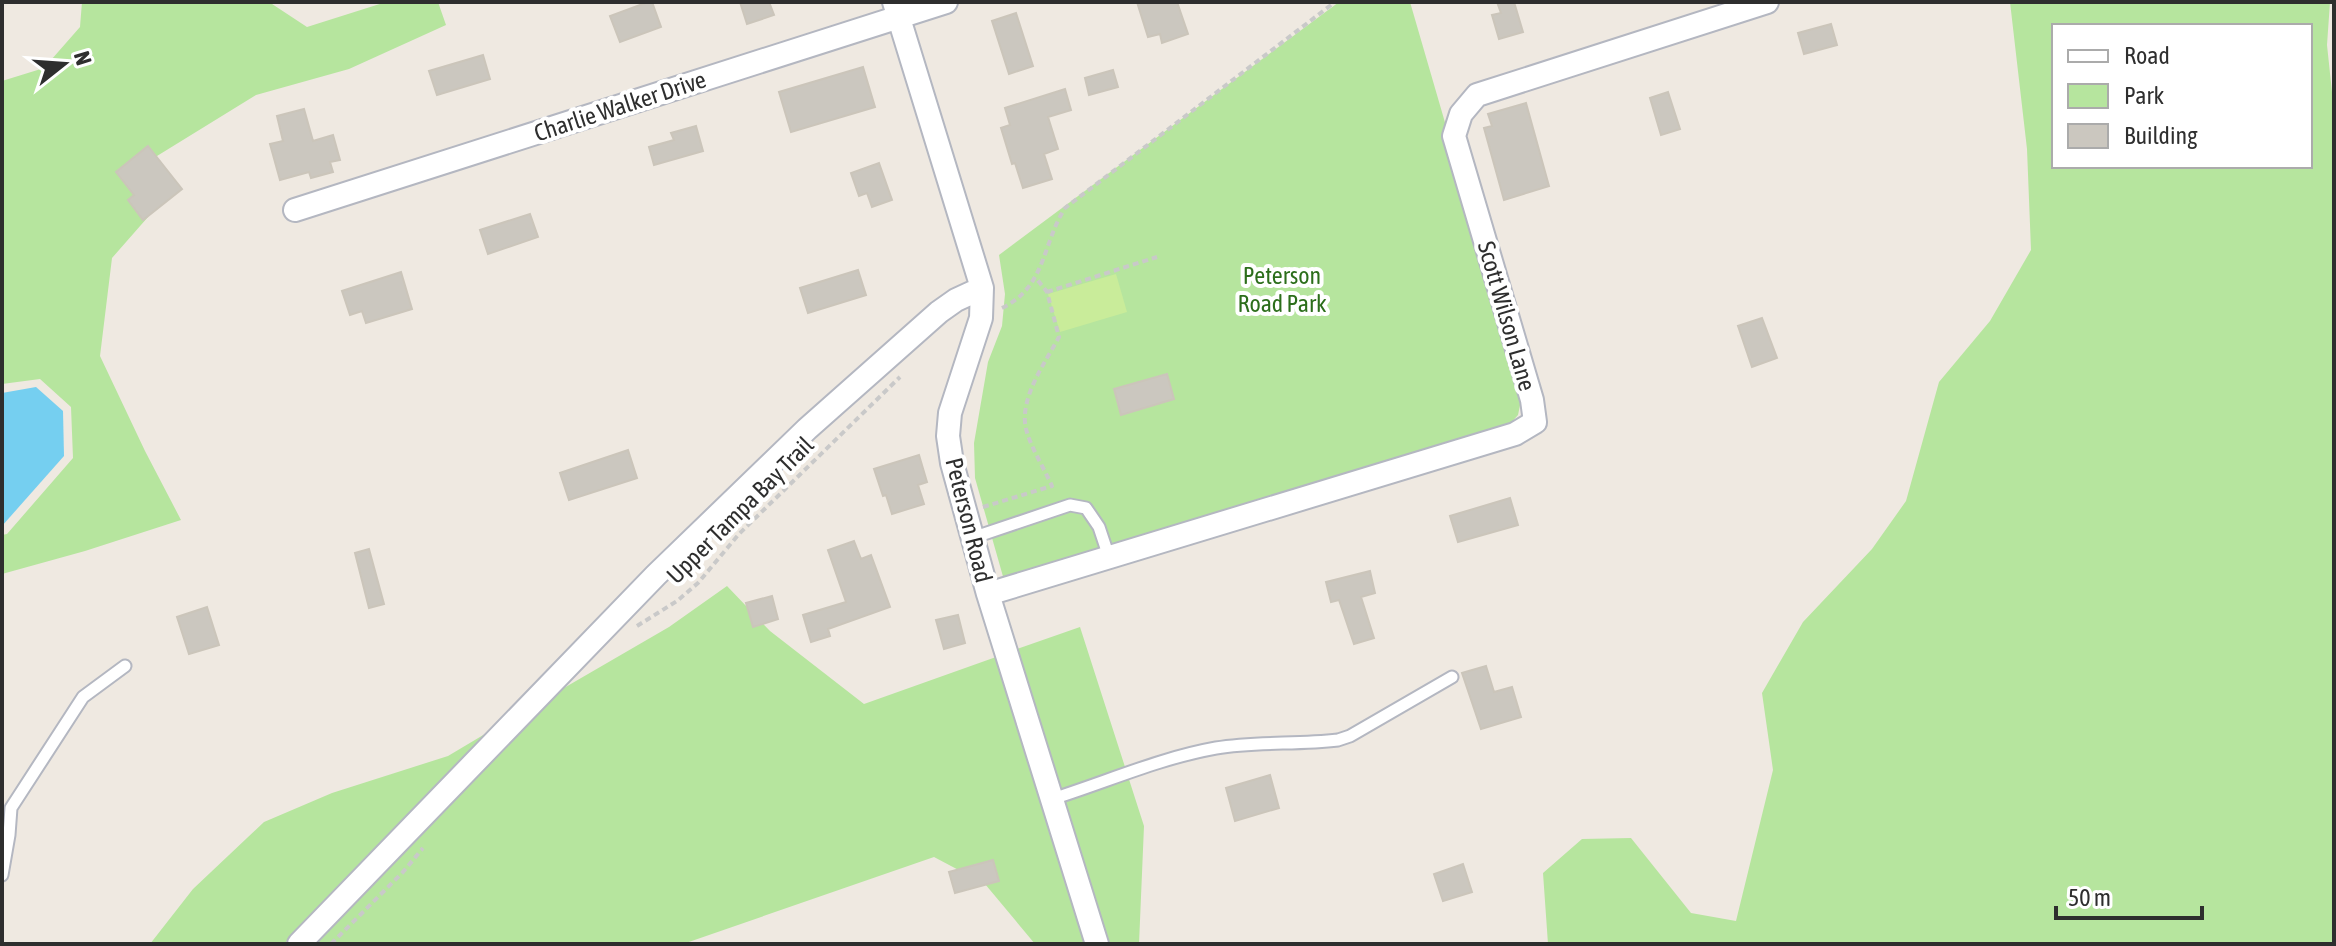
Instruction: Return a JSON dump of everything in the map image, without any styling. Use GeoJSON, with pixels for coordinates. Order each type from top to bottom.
{"type":"FeatureCollection","features":[{"type":"Feature","properties":{"kind":"street","name":"Charlie Walker Drive"},"geometry":{"type":"LineString","coordinates":[[295,210],[896,9],[946,2]]}},
{"type":"Feature","properties":{"kind":"street","name":"Scott Wilson Lane"},"geometry":{"type":"LineString","coordinates":[[988,594],[1515,434],[1535,422],[1532,400],[1454,136],[1461,114],[1477,95],[1767,2]]}},
{"type":"Feature","properties":{"kind":"street","name":"Peterson Road"},"geometry":{"type":"LineString","coordinates":[[896,9],[982,288],[981,318],[950,413],[948,436],[952,463],[988,594],[1097,944]]}},
{"type":"Feature","properties":{"kind":"street"},"geometry":{"type":"LineString","coordinates":[[299,944],[656,575],[807,429],[939,312],[982,288]]}},
{"type":"Feature","properties":{"kind":"lane"},"geometry":{"type":"LineString","coordinates":[[972,538],[1070,505],[1086,508],[1099,527],[1109,557]]}},
{"type":"Feature","properties":{"kind":"lane"},"geometry":{"type":"LineString","coordinates":[[2,875],[11,808],[83,697],[125,666]]}},
{"type":"Feature","properties":{"kind":"lane"},"geometry":{"type":"LineString","coordinates":[[1052,799],[1214,748],[1338,740],[1452,677]]}},
{"type":"Feature","properties":{"kind":"path"},"geometry":{"type":"LineString","coordinates":[[981,318],[1013,303],[1026,292],[1036,278],[1057,220],[1065,208],[1335,2]]}},
{"type":"Feature","properties":{"kind":"path"},"geometry":{"type":"LineString","coordinates":[[1047,292],[1157,257]]}},
{"type":"Feature","properties":{"kind":"path"},"geometry":{"type":"LineString","coordinates":[[981,508],[1052,486],[1025,421],[1035,382],[1059,337],[1047,292],[1036,278]]}},
{"type":"Feature","properties":{"kind":"path","name":"Upper Tampa Bay Trail"},"geometry":{"type":"LineString","coordinates":[[631,632],[698,583],[739,534],[905,371]]}},
{"type":"Feature","properties":{"kind":"path"},"geometry":{"type":"LineString","coordinates":[[331,944],[403,872],[430,839]]}},
{"type":"Feature","properties":{"kind":"green space"},"geometry":{"type":"Polygon","coordinates":[[[82,2],[269,2],[307,27],[386,2],[438,2],[446,25],[349,69],[256,95],[157,156],[148,217],[112,258],[100,356],[181,520],[2,574],[2,535],[7,534],[73,458],[71,407],[40,379],[2,384],[2,81],[44,68],[80,27],[82,2]]]}},
{"type":"Feature","properties":{"kind":"green space","name":"Peterson Road Park"},"geometry":{"type":"Polygon","coordinates":[[[1339,2],[1410,2],[1523,391],[1518,415],[1509,425],[1004,580],[975,478],[974,443],[988,362],[1002,326],[1005,294],[999,255],[1339,2]]]}},
{"type":"Feature","properties":{"kind":"green space"},"geometry":{"type":"Polygon","coordinates":[[[2010,2],[2330,2],[2327,45],[2334,111],[2334,944],[1548,944],[1543,873],[1582,839],[1631,838],[1691,913],[1736,921],[1773,770],[1762,693],[1803,622],[1872,549],[1906,501],[1939,382],[1990,321],[2031,250],[2027,149],[2010,2]]]}},
{"type":"Feature","properties":{"kind":"green space"},"geometry":{"type":"Polygon","coordinates":[[[1116,274],[1127,312],[1060,332],[1048,294],[1116,274]]]}},
{"type":"Feature","properties":{"kind":"green space"},"geometry":{"type":"Polygon","coordinates":[[[727,586],[770,631],[864,704],[996,657],[1085,944],[1035,944],[985,884],[934,857],[683,944],[313,944],[557,692],[669,627],[727,586]]]}},
{"type":"Feature","properties":{"kind":"green space"},"geometry":{"type":"Polygon","coordinates":[[[1080,627],[1144,826],[1139,944],[1109,944],[1017,649],[1080,627]]]}},
{"type":"Feature","properties":{"kind":"green space"},"geometry":{"type":"Polygon","coordinates":[[[490,731],[284,944],[150,944],[193,889],[264,822],[332,793],[448,756],[490,731]]]}},
{"type":"Feature","properties":{"kind":"water"},"geometry":{"type":"Polygon","coordinates":[[[36,387],[63,411],[64,456],[2,526],[2,393],[36,387]]]}},
{"type":"Feature","properties":{"kind":"building"},"geometry":{"type":"Polygon","coordinates":[[[652,2],[661,27],[620,42],[610,16],[652,2]]]}},
{"type":"Feature","properties":{"kind":"building"},"geometry":{"type":"Polygon","coordinates":[[[740,2],[769,2],[774,15],[747,24],[740,2]]]}},
{"type":"Feature","properties":{"kind":"building"},"geometry":{"type":"Polygon","coordinates":[[[1137,2],[1177,2],[1188,34],[1162,43],[1160,34],[1148,37],[1137,2]]]}},
{"type":"Feature","properties":{"kind":"building"},"geometry":{"type":"Polygon","coordinates":[[[1497,2],[1514,2],[1523,32],[1499,39],[1492,15],[1501,13],[1497,2]]]}},
{"type":"Feature","properties":{"kind":"building"},"geometry":{"type":"Polygon","coordinates":[[[1016,13],[1033,66],[1009,74],[992,21],[1016,13]]]}},
{"type":"Feature","properties":{"kind":"building"},"geometry":{"type":"Polygon","coordinates":[[[1831,24],[1837,45],[1804,54],[1798,33],[1831,24]]]}},
{"type":"Feature","properties":{"kind":"building"},"geometry":{"type":"Polygon","coordinates":[[[483,55],[490,79],[437,95],[429,71],[483,55]]]}},
{"type":"Feature","properties":{"kind":"building"},"geometry":{"type":"Polygon","coordinates":[[[863,67],[875,107],[791,132],[779,92],[863,67]]]}},
{"type":"Feature","properties":{"kind":"building"},"geometry":{"type":"Polygon","coordinates":[[[1113,70],[1118,87],[1089,95],[1085,78],[1113,70]]]}},
{"type":"Feature","properties":{"kind":"building"},"geometry":{"type":"Polygon","coordinates":[[[1065,89],[1071,110],[1048,117],[1058,149],[1044,154],[1052,179],[1023,188],[1001,128],[1010,125],[1005,108],[1065,89]]]}},
{"type":"Feature","properties":{"kind":"building"},"geometry":{"type":"Polygon","coordinates":[[[1668,92],[1680,129],[1661,135],[1650,98],[1668,92]]]}},
{"type":"Feature","properties":{"kind":"building"},"geometry":{"type":"Polygon","coordinates":[[[1526,103],[1549,186],[1504,200],[1484,128],[1492,126],[1488,114],[1526,103]]]}},
{"type":"Feature","properties":{"kind":"building"},"geometry":{"type":"Polygon","coordinates":[[[304,109],[313,141],[333,135],[340,160],[330,162],[333,172],[311,178],[309,172],[280,180],[270,144],[283,141],[277,116],[304,109]]]}},
{"type":"Feature","properties":{"kind":"building"},"geometry":{"type":"Polygon","coordinates":[[[696,126],[703,151],[654,165],[649,147],[674,140],[671,133],[696,126]]]}},
{"type":"Feature","properties":{"kind":"building"},"geometry":{"type":"Polygon","coordinates":[[[148,146],[182,189],[143,220],[128,200],[134,195],[116,172],[148,146]]]}},
{"type":"Feature","properties":{"kind":"building"},"geometry":{"type":"Polygon","coordinates":[[[879,163],[892,200],[872,207],[867,193],[859,196],[851,173],[879,163]]]}},
{"type":"Feature","properties":{"kind":"building"},"geometry":{"type":"Polygon","coordinates":[[[530,214],[538,237],[488,254],[480,230],[530,214]]]}},
{"type":"Feature","properties":{"kind":"building"},"geometry":{"type":"Polygon","coordinates":[[[858,270],[866,295],[808,313],[800,288],[858,270]]]}},
{"type":"Feature","properties":{"kind":"building"},"geometry":{"type":"Polygon","coordinates":[[[401,272],[412,309],[366,323],[362,311],[350,315],[342,291],[401,272]]]}},
{"type":"Feature","properties":{"kind":"building"},"geometry":{"type":"Polygon","coordinates":[[[1762,318],[1777,358],[1752,367],[1738,326],[1762,318]]]}},
{"type":"Feature","properties":{"kind":"building"},"geometry":{"type":"Polygon","coordinates":[[[1167,374],[1174,399],[1121,415],[1114,389],[1167,374]]]}},
{"type":"Feature","properties":{"kind":"building"},"geometry":{"type":"Polygon","coordinates":[[[628,450],[637,478],[569,500],[560,473],[628,450]]]}},
{"type":"Feature","properties":{"kind":"building"},"geometry":{"type":"Polygon","coordinates":[[[919,455],[927,482],[918,485],[924,504],[892,514],[874,469],[919,455]]]}},
{"type":"Feature","properties":{"kind":"building"},"geometry":{"type":"Polygon","coordinates":[[[1510,498],[1518,525],[1458,542],[1450,516],[1510,498]]]}},
{"type":"Feature","properties":{"kind":"building"},"geometry":{"type":"Polygon","coordinates":[[[854,541],[861,559],[871,555],[890,607],[828,629],[830,636],[811,642],[803,615],[846,602],[828,550],[854,541]]]}},
{"type":"Feature","properties":{"kind":"building"},"geometry":{"type":"Polygon","coordinates":[[[369,549],[384,604],[369,608],[355,553],[369,549]]]}},
{"type":"Feature","properties":{"kind":"building"},"geometry":{"type":"Polygon","coordinates":[[[1370,571],[1375,593],[1361,597],[1374,638],[1354,644],[1339,600],[1331,602],[1326,582],[1370,571]]]}},
{"type":"Feature","properties":{"kind":"building"},"geometry":{"type":"Polygon","coordinates":[[[772,596],[778,619],[753,627],[746,603],[772,596]]]}},
{"type":"Feature","properties":{"kind":"building"},"geometry":{"type":"Polygon","coordinates":[[[207,607],[219,645],[189,654],[177,617],[207,607]]]}},
{"type":"Feature","properties":{"kind":"building"},"geometry":{"type":"Polygon","coordinates":[[[958,615],[965,643],[944,649],[936,620],[958,615]]]}},
{"type":"Feature","properties":{"kind":"building"},"geometry":{"type":"Polygon","coordinates":[[[1486,666],[1494,692],[1512,687],[1521,717],[1481,729],[1462,673],[1486,666]]]}},
{"type":"Feature","properties":{"kind":"building"},"geometry":{"type":"Polygon","coordinates":[[[1270,775],[1279,808],[1235,821],[1226,788],[1270,775]]]}},
{"type":"Feature","properties":{"kind":"building"},"geometry":{"type":"Polygon","coordinates":[[[993,860],[999,881],[955,893],[949,872],[993,860]]]}},
{"type":"Feature","properties":{"kind":"building"},"geometry":{"type":"Polygon","coordinates":[[[1463,864],[1472,892],[1443,901],[1434,874],[1463,864]]]}}]}
